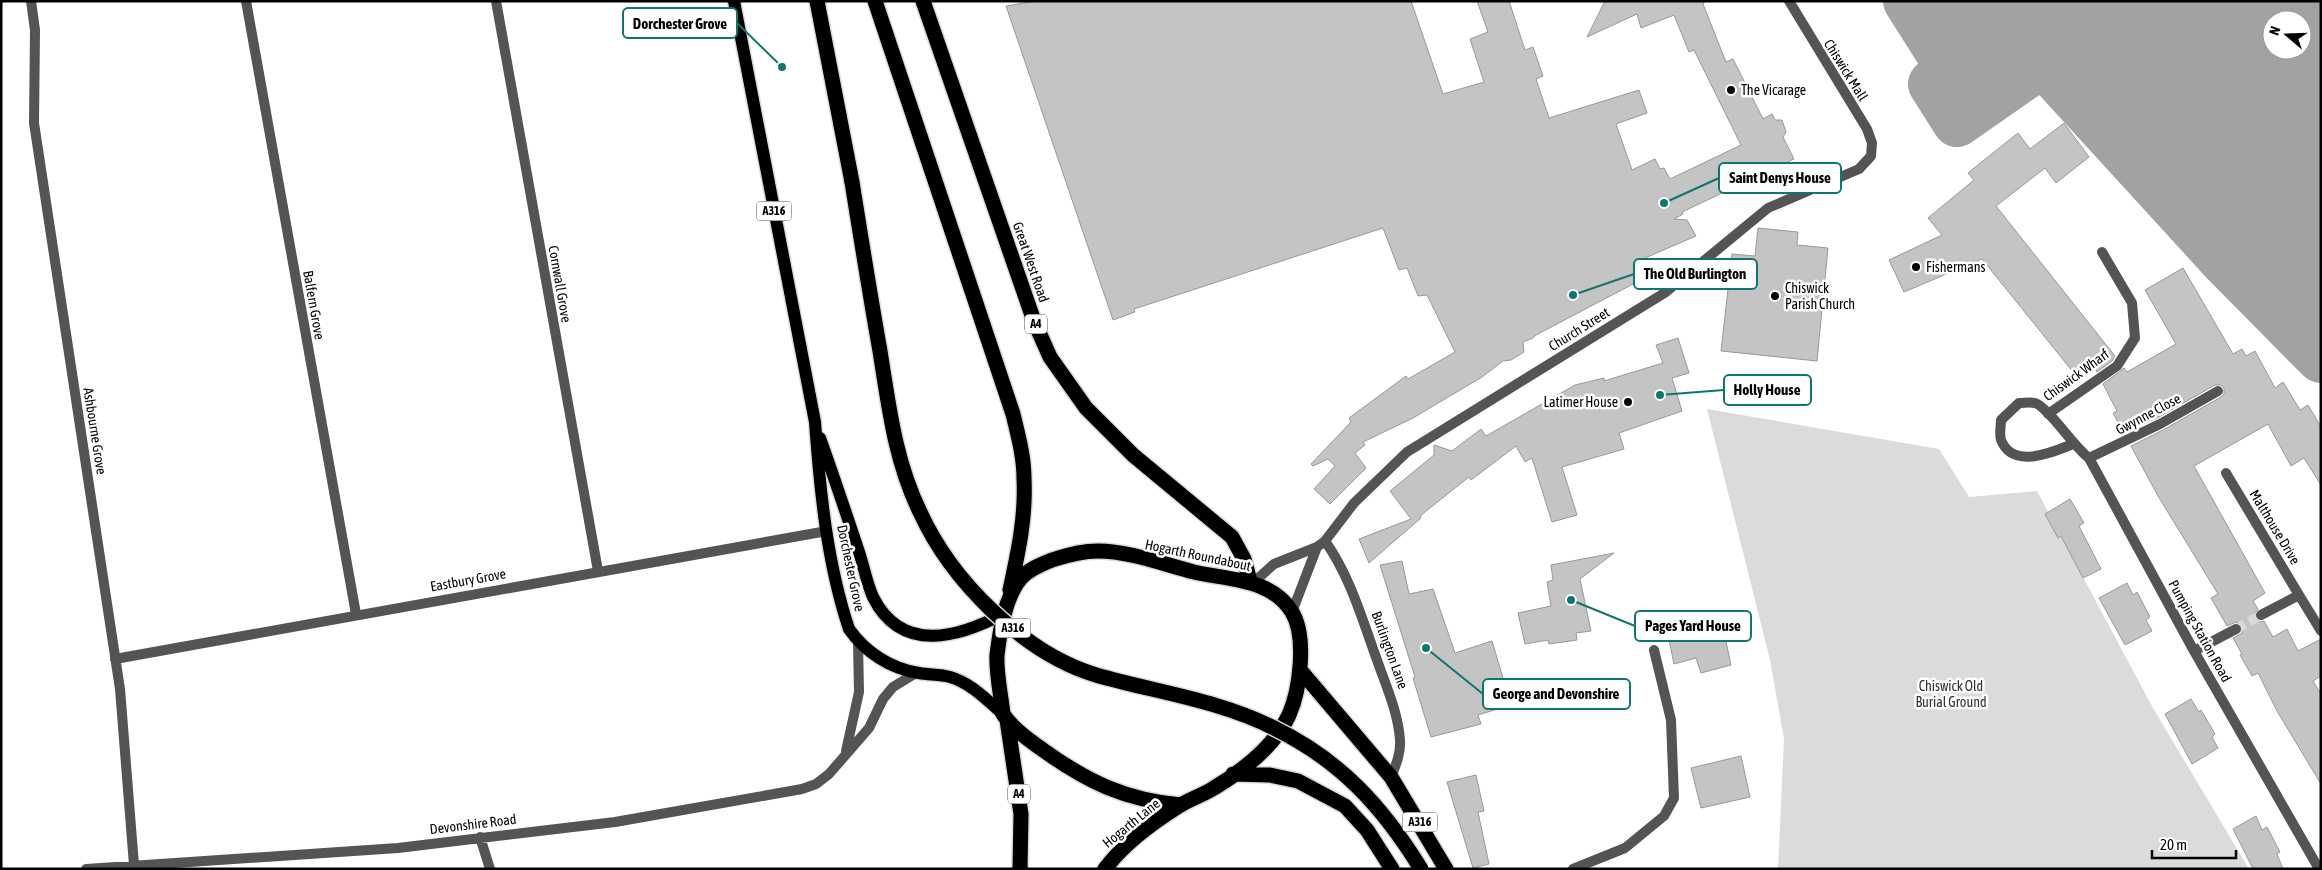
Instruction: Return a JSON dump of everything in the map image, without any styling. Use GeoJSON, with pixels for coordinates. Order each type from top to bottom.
{"type":"FeatureCollection","features":[{"type":"Feature","properties":{"kind":"highway","name":"A316"},"geometry":{"type":"LineString","coordinates":[[817,1],[852,182],[899,461],[921,516],[954,567],[999,617],[1060,659],[1093,674],[1242,714],[1274,728],[1309,747],[1338,770],[1379,808],[1402,838],[1421,869]]}},
{"type":"Feature","properties":{"kind":"highway"},"geometry":{"type":"LineString","coordinates":[[875,1],[1013,414],[1021,447],[1024,479],[1022,530],[1009,597]]}},
{"type":"Feature","properties":{"kind":"highway","name":"Great West Road"},"geometry":{"type":"LineString","coordinates":[[924,1],[1034,321],[1050,357],[1086,408],[1106,429],[1232,537],[1244,558],[1251,582]]}},
{"type":"Feature","properties":{"kind":"highway","name":"Hogarth Roundabout"},"geometry":{"type":"LineString","coordinates":[[1005,717],[997,657],[1005,613],[1009,597],[1022,577],[1040,565],[1071,553],[1098,551],[1251,582],[1274,593],[1292,612],[1298,629],[1301,671],[1297,694],[1288,716],[1271,743],[1256,758],[1214,789],[1181,805]]}},
{"type":"Feature","properties":{"kind":"highway","name":"A316"},"geometry":{"type":"LineString","coordinates":[[1301,671],[1392,777],[1446,869]]}},
{"type":"Feature","properties":{"kind":"highway"},"geometry":{"type":"LineString","coordinates":[[1005,717],[1055,759],[1101,786],[1157,803],[1181,805]]}},
{"type":"Feature","properties":{"kind":"highway","name":"A4"},"geometry":{"type":"LineString","coordinates":[[1005,717],[1021,814],[1020,869]]}},
{"type":"Feature","properties":{"kind":"highway"},"geometry":{"type":"LineString","coordinates":[[1233,774],[1270,775],[1298,781],[1345,806],[1368,830],[1392,869]]}},
{"type":"Feature","properties":{"kind":"highway","name":"Hogarth Lane"},"geometry":{"type":"LineString","coordinates":[[1105,869],[1117,852],[1181,805]]}},
{"type":"Feature","properties":{"kind":"main road","name":"Dorchester Grove"},"geometry":{"type":"LineString","coordinates":[[734,1],[814,422],[820,488],[827,530],[845,615],[850,629],[858,641],[879,659],[916,673],[948,676],[960,681],[978,692],[1005,717]]}},
{"type":"Feature","properties":{"kind":"main road","name":"Dorchester Grove"},"geometry":{"type":"LineString","coordinates":[[814,422],[873,597],[891,621],[917,635],[959,634],[1005,613]]}},
{"type":"Feature","properties":{"kind":"street","name":"Ashbourne Grove"},"geometry":{"type":"LineString","coordinates":[[31,1],[35,30],[34,123],[116,659],[134,865]]}},
{"type":"Feature","properties":{"kind":"street","name":"Balfern Grove"},"geometry":{"type":"LineString","coordinates":[[246,1],[356,614]]}},
{"type":"Feature","properties":{"kind":"street","name":"Cornwall Grove"},"geometry":{"type":"LineString","coordinates":[[496,1],[598,571]]}},
{"type":"Feature","properties":{"kind":"street","name":"Chiswick Mall"},"geometry":{"type":"LineString","coordinates":[[1790,1],[1867,129],[1872,143],[1871,156]]}},
{"type":"Feature","properties":{"kind":"street","name":"Church Street"},"geometry":{"type":"LineString","coordinates":[[1292,612],[1321,544],[1354,503],[1407,452],[1666,292],[1768,208],[1859,169],[1871,156]]}},
{"type":"Feature","properties":{"kind":"street","name":"Chiswick Wharf"},"geometry":{"type":"LineString","coordinates":[[2048,414],[2117,366],[2135,338],[2132,303],[2102,252]]}},
{"type":"Feature","properties":{"kind":"street","name":"Gwynne Close"},"geometry":{"type":"LineString","coordinates":[[2089,458],[2160,424],[2218,391]]}},
{"type":"Feature","properties":{"kind":"street"},"geometry":{"type":"LineString","coordinates":[[2048,414],[2036,404],[2019,403],[2001,420],[2000,438],[2005,446],[2016,455],[2032,456],[2047,454],[2074,444]]}},
{"type":"Feature","properties":{"kind":"street","name":"Pumping Station Road"},"geometry":{"type":"LineString","coordinates":[[2048,414],[2089,458],[2194,651],[2320,869]]}},
{"type":"Feature","properties":{"kind":"street","name":"Malthouse Drive"},"geometry":{"type":"LineString","coordinates":[[2226,473],[2321,631]]}},
{"type":"Feature","properties":{"kind":"street","name":"Eastbury Grove"},"geometry":{"type":"LineString","coordinates":[[116,659],[827,530]]}},
{"type":"Feature","properties":{"kind":"street"},"geometry":{"type":"LineString","coordinates":[[1251,582],[1274,564],[1321,544]]}},
{"type":"Feature","properties":{"kind":"street","name":"Burlington Lane"},"geometry":{"type":"LineString","coordinates":[[1321,544],[1337,557],[1396,714],[1400,741],[1398,758],[1392,777]]}},
{"type":"Feature","properties":{"kind":"street"},"geometry":{"type":"LineString","coordinates":[[2261,616],[2299,595]]}},
{"type":"Feature","properties":{"kind":"street"},"geometry":{"type":"LineString","coordinates":[[2194,651],[2236,629]]}},
{"type":"Feature","properties":{"kind":"street","name":"Devonshire Road"},"geometry":{"type":"LineString","coordinates":[[846,752],[859,692],[858,641]]}},
{"type":"Feature","properties":{"kind":"street"},"geometry":{"type":"LineString","coordinates":[[1573,869],[1625,848],[1664,816],[1674,798],[1671,720],[1654,650]]}},
{"type":"Feature","properties":{"kind":"street","name":"Devonshire Road"},"geometry":{"type":"LineString","coordinates":[[86,869],[398,848],[624,821],[802,789],[816,784],[829,774],[868,728],[882,699],[893,686],[916,673]]}},
{"type":"Feature","properties":{"kind":"street"},"geometry":{"type":"LineString","coordinates":[[480,837],[490,869]]}},
{"type":"Feature","properties":{"kind":"green space","name":"Chiswick Old Burial Ground"},"geometry":{"type":"Polygon","coordinates":[[[1707,409],[1939,449],[1969,497],[2037,491],[2153,708],[2249,869],[1778,869],[1784,739],[1770,660],[1707,409]]]}},
{"type":"Feature","properties":{"kind":"shaded area"},"geometry":{"type":"Polygon","coordinates":[[[1908,1],[2321,1],[2321,358],[2226,262],[2043,62],[1957,122],[1933,84],[1951,68],[1908,1]]]}},
{"type":"Feature","properties":{"kind":"building"},"geometry":{"type":"Polygon","coordinates":[[[1036,1],[1411,1],[1443,94],[1484,82],[1470,39],[1488,32],[1477,1],[1509,1],[1525,50],[1533,47],[1543,76],[1536,79],[1549,118],[1639,90],[1647,113],[1616,124],[1632,170],[1655,159],[1660,169],[1664,168],[1670,179],[1741,145],[1694,50],[1689,52],[1674,15],[1641,28],[1637,14],[1587,37],[1605,1],[1705,1],[1703,4],[1726,62],[1733,59],[1763,119],[1772,114],[1775,120],[1782,120],[1786,132],[1783,137],[1794,159],[1682,212],[1683,214],[1674,219],[1687,220],[1696,236],[1645,258],[1654,273],[1523,342],[1524,352],[1511,360],[1503,361],[1482,377],[1413,418],[1363,442],[1365,445],[1355,453],[1366,468],[1330,504],[1314,489],[1335,466],[1328,459],[1313,466],[1311,464],[1351,422],[1349,418],[1406,376],[1408,379],[1455,352],[1427,295],[1418,296],[1407,268],[1399,270],[1383,228],[1134,309],[1135,312],[1113,320],[1006,6],[1036,1]]]}},
{"type":"Feature","properties":{"kind":"building"},"geometry":{"type":"Polygon","coordinates":[[[2064,123],[2089,157],[2056,183],[2045,168],[1996,206],[2115,356],[2112,361],[2097,372],[2090,358],[2073,372],[1982,259],[1904,292],[1889,260],[1942,235],[1928,218],[1974,180],[1968,173],[2018,133],[2030,149],[2064,123]]]}},
{"type":"Feature","properties":{"kind":"building","name":"Chiswick Parish Church"},"geometry":{"type":"Polygon","coordinates":[[[1758,228],[1798,232],[1797,245],[1828,248],[1817,361],[1721,351],[1732,254],[1755,256],[1758,228]]]}},
{"type":"Feature","properties":{"kind":"building"},"geometry":{"type":"Polygon","coordinates":[[[2183,268],[2233,354],[2242,349],[2246,356],[2255,351],[2275,388],[2283,382],[2300,410],[2308,405],[2321,427],[2321,485],[2304,458],[2291,466],[2268,424],[2194,466],[2265,593],[2253,601],[2258,609],[2254,614],[2255,619],[2260,622],[2264,621],[2273,637],[2287,629],[2298,651],[2321,639],[2321,676],[2313,681],[2321,694],[2321,784],[2277,711],[2258,673],[2252,676],[2240,655],[2242,654],[2233,638],[2242,633],[2242,625],[2236,622],[2227,626],[2211,598],[2218,594],[2158,496],[2131,446],[2221,397],[2224,394],[2224,388],[2221,385],[2215,385],[2157,418],[2124,433],[2113,413],[2117,411],[2103,384],[2124,368],[2127,372],[2176,344],[2145,290],[2183,268]]]}},
{"type":"Feature","properties":{"kind":"building"},"geometry":{"type":"Polygon","coordinates":[[[1678,338],[1689,373],[1672,378],[1682,411],[1619,433],[1624,449],[1562,467],[1577,515],[1552,522],[1532,458],[1525,462],[1516,446],[1471,480],[1469,477],[1420,516],[1421,518],[1369,563],[1359,539],[1411,519],[1390,491],[1434,455],[1434,445],[1452,451],[1481,429],[1486,436],[1575,385],[1604,378],[1604,381],[1663,363],[1656,345],[1678,338]]]}},
{"type":"Feature","properties":{"kind":"building"},"geometry":{"type":"Polygon","coordinates":[[[2070,499],[2084,523],[2079,526],[2101,569],[2083,578],[2061,536],[2058,538],[2045,514],[2070,499]]]}},
{"type":"Feature","properties":{"kind":"building"},"geometry":{"type":"Polygon","coordinates":[[[1614,553],[1580,579],[1591,631],[1576,633],[1577,640],[1549,644],[1548,640],[1525,644],[1518,613],[1551,606],[1547,582],[1553,580],[1551,565],[1614,553]]]}},
{"type":"Feature","properties":{"kind":"building"},"geometry":{"type":"Polygon","coordinates":[[[1402,561],[1409,594],[1433,589],[1455,653],[1492,641],[1511,705],[1478,715],[1481,724],[1431,737],[1413,678],[1415,677],[1380,565],[1402,561]]]}},
{"type":"Feature","properties":{"kind":"building"},"geometry":{"type":"Polygon","coordinates":[[[2127,583],[2133,595],[2137,592],[2150,617],[2146,620],[2152,631],[2125,645],[2099,598],[2127,583]]]}},
{"type":"Feature","properties":{"kind":"building"},"geometry":{"type":"Polygon","coordinates":[[[1721,618],[1731,665],[1701,673],[1696,658],[1674,664],[1668,635],[1688,631],[1686,624],[1721,618]]]}},
{"type":"Feature","properties":{"kind":"building"},"geometry":{"type":"Polygon","coordinates":[[[2191,699],[2199,712],[2201,710],[2215,734],[2212,737],[2218,748],[2192,764],[2165,714],[2191,699]]]}},
{"type":"Feature","properties":{"kind":"building"},"geometry":{"type":"Polygon","coordinates":[[[1741,756],[1750,797],[1701,808],[1691,768],[1741,756]]]}},
{"type":"Feature","properties":{"kind":"building"},"geometry":{"type":"Polygon","coordinates":[[[1476,775],[1484,811],[1478,812],[1489,864],[1473,868],[1447,782],[1476,775]]]}},
{"type":"Feature","properties":{"kind":"building"},"geometry":{"type":"Polygon","coordinates":[[[2256,816],[2262,830],[2267,827],[2280,852],[2277,854],[2283,869],[2253,869],[2233,829],[2256,816]]]}},
{"type":"Feature","properties":{"kind":"waterway"},"geometry":{"type":"LineString","coordinates":[[1908,1],[1951,69],[1933,84],[1957,122],[2043,62],[2226,262],[2321,358]]}},
{"type":"Feature","properties":{"kind":"tunnel"},"geometry":{"type":"LineString","coordinates":[[2236,629],[2261,615]]}},
{"type":"Feature","properties":{"kind":"place","name":"Dorchester Grove"},"geometry":{"type":"Point","coordinates":[782,67]}},
{"type":"Feature","properties":{"kind":"place","name":"The Vicarage"},"geometry":{"type":"Point","coordinates":[1731,90]}},
{"type":"Feature","properties":{"kind":"place","name":"Saint Denys House"},"geometry":{"type":"Point","coordinates":[1664,203]}},
{"type":"Feature","properties":{"kind":"place","name":"Fishermans"},"geometry":{"type":"Point","coordinates":[1916,267]}},
{"type":"Feature","properties":{"kind":"place","name":"The Old Burlington"},"geometry":{"type":"Point","coordinates":[1573,295]}},
{"type":"Feature","properties":{"kind":"place","name":"Chiswick Parish Church"},"geometry":{"type":"Point","coordinates":[1775,296]}},
{"type":"Feature","properties":{"kind":"place","name":"Holly House"},"geometry":{"type":"Point","coordinates":[1660,395]}},
{"type":"Feature","properties":{"kind":"place","name":"Latimer House"},"geometry":{"type":"Point","coordinates":[1628,402]}},
{"type":"Feature","properties":{"kind":"place","name":"Pages Yard House"},"geometry":{"type":"Point","coordinates":[1571,600]}},
{"type":"Feature","properties":{"kind":"place","name":"George and Devonshire"},"geometry":{"type":"Point","coordinates":[1426,648]}}]}
